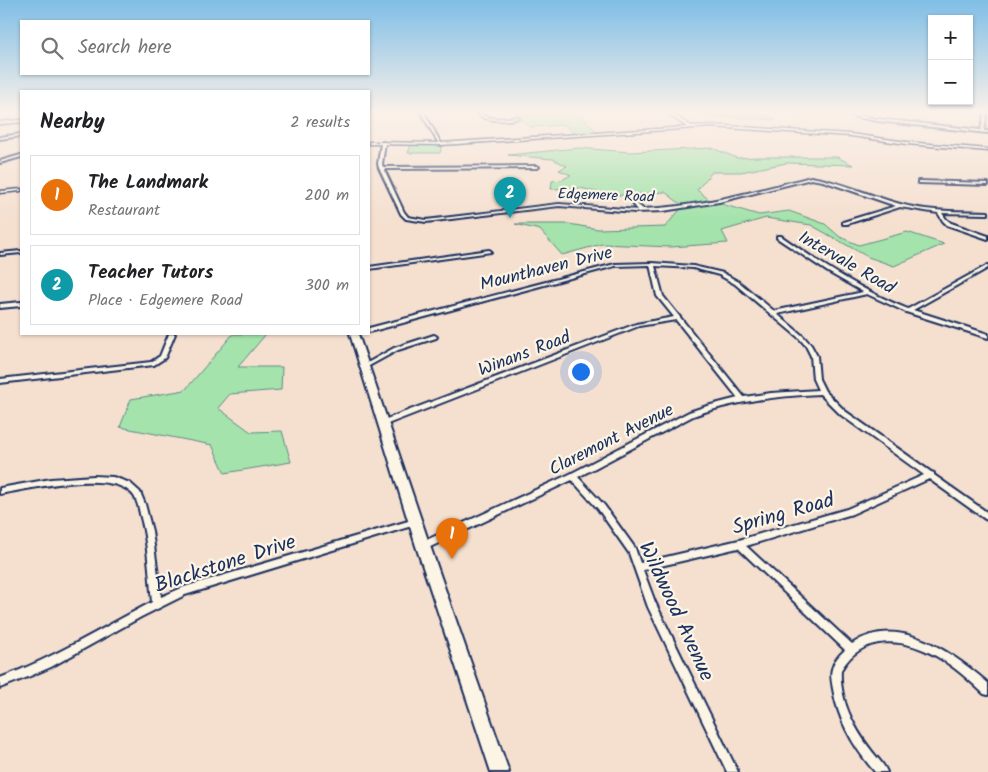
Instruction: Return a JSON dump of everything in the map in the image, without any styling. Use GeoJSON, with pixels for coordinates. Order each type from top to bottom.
{"type":"FeatureCollection","features":[{"type":"Feature","properties":{"kind":"main road"},"geometry":{"type":"LineString","coordinates":[[355,335],[415,522],[500,772]]}},
{"type":"Feature","properties":{"kind":"street","name":"Edgemere Road"},"geometry":{"type":"LineString","coordinates":[[382,147],[380,159],[381,168],[402,213],[407,218],[415,221],[436,221],[513,209],[559,205],[642,211],[686,207],[719,201],[811,178],[824,180],[900,206],[939,212],[988,213]]}},
{"type":"Feature","properties":{"kind":"street"},"geometry":{"type":"LineString","coordinates":[[954,147],[988,150]]}},
{"type":"Feature","properties":{"kind":"street"},"geometry":{"type":"LineString","coordinates":[[0,162],[20,156]]}},
{"type":"Feature","properties":{"kind":"street"},"geometry":{"type":"LineString","coordinates":[[381,168],[537,167]]}},
{"type":"Feature","properties":{"kind":"street"},"geometry":{"type":"LineString","coordinates":[[919,182],[988,184]]}},
{"type":"Feature","properties":{"kind":"street"},"geometry":{"type":"LineString","coordinates":[[0,192],[20,190]]}},
{"type":"Feature","properties":{"kind":"street"},"geometry":{"type":"LineString","coordinates":[[634,198],[642,211]]}},
{"type":"Feature","properties":{"kind":"street"},"geometry":{"type":"LineString","coordinates":[[845,223],[900,206]]}},
{"type":"Feature","properties":{"kind":"street"},"geometry":{"type":"LineString","coordinates":[[939,212],[949,224],[988,238]]}},
{"type":"Feature","properties":{"kind":"street","name":"Intervale Road"},"geometry":{"type":"LineString","coordinates":[[779,237],[842,279],[867,293],[908,311],[988,336]]}},
{"type":"Feature","properties":{"kind":"street"},"geometry":{"type":"LineString","coordinates":[[370,268],[489,251]]}},
{"type":"Feature","properties":{"kind":"street"},"geometry":{"type":"LineString","coordinates":[[0,254],[20,252]]}},
{"type":"Feature","properties":{"kind":"street","name":"Mounthaven Drive"},"geometry":{"type":"LineString","coordinates":[[370,330],[600,268],[626,264],[694,267],[721,274],[737,283],[808,345],[814,356],[816,379],[822,392]]}},
{"type":"Feature","properties":{"kind":"street"},"geometry":{"type":"LineString","coordinates":[[652,264],[657,290],[741,398]]}},
{"type":"Feature","properties":{"kind":"street"},"geometry":{"type":"LineString","coordinates":[[908,311],[988,266]]}},
{"type":"Feature","properties":{"kind":"street"},"geometry":{"type":"LineString","coordinates":[[773,313],[867,293]]}},
{"type":"Feature","properties":{"kind":"street"},"geometry":{"type":"LineString","coordinates":[[0,306],[20,304]]}},
{"type":"Feature","properties":{"kind":"street","name":"Winans Road"},"geometry":{"type":"LineString","coordinates":[[383,423],[638,326],[677,318]]}},
{"type":"Feature","properties":{"kind":"street"},"geometry":{"type":"LineString","coordinates":[[0,381],[152,364],[163,357],[172,335]]}},
{"type":"Feature","properties":{"kind":"street"},"geometry":{"type":"LineString","coordinates":[[365,366],[396,349],[434,337]]}},
{"type":"Feature","properties":{"kind":"street"},"geometry":{"type":"LineString","coordinates":[[822,392],[844,413],[988,517]]}},
{"type":"Feature","properties":{"kind":"street","name":"Claremont Avenue"},"geometry":{"type":"LineString","coordinates":[[423,546],[573,476],[691,414],[741,398],[782,393],[822,392]]}},
{"type":"Feature","properties":{"kind":"street","name":"Spring Road"},"geometry":{"type":"LineString","coordinates":[[638,567],[739,544],[849,512],[931,475]]}},
{"type":"Feature","properties":{"kind":"street","name":"Wildwood Avenue"},"geometry":{"type":"LineString","coordinates":[[573,476],[601,507],[632,551],[651,604],[733,772]]}},
{"type":"Feature","properties":{"kind":"street"},"geometry":{"type":"LineString","coordinates":[[0,491],[87,478],[122,482],[136,492],[144,513],[157,603]]}},
{"type":"Feature","properties":{"kind":"street","name":"Blackstone Drive"},"geometry":{"type":"LineString","coordinates":[[0,683],[62,658],[157,603],[184,591],[415,522]]}},
{"type":"Feature","properties":{"kind":"street"},"geometry":{"type":"LineString","coordinates":[[739,544],[852,650]]}},
{"type":"Feature","properties":{"kind":"street"},"geometry":{"type":"LineString","coordinates":[[882,772],[866,754],[845,716],[838,690],[836,671],[844,658],[860,642],[874,638],[917,642],[940,652],[988,690]]}},
{"type":"Feature","properties":{"kind":"green space"},"geometry":{"type":"Polygon","coordinates":[[[410,147],[441,147],[440,153],[408,153],[410,147]]]}},
{"type":"Feature","properties":{"kind":"green space"},"geometry":{"type":"Polygon","coordinates":[[[578,148],[630,152],[712,148],[737,158],[837,157],[853,165],[787,163],[741,172],[712,172],[697,190],[711,201],[759,215],[789,211],[825,224],[840,237],[859,245],[907,232],[944,244],[894,266],[868,257],[811,225],[766,218],[722,231],[728,243],[671,247],[602,244],[562,255],[540,230],[515,224],[569,224],[598,229],[665,227],[683,206],[665,192],[610,196],[581,188],[551,189],[552,181],[562,180],[571,175],[559,170],[567,166],[553,159],[508,155],[578,148]]]}},
{"type":"Feature","properties":{"kind":"green space"},"geometry":{"type":"Polygon","coordinates":[[[232,335],[265,335],[238,367],[282,367],[281,390],[230,394],[218,408],[251,432],[282,431],[291,462],[225,473],[212,445],[120,427],[131,399],[185,390],[232,335]]]}},
{"type":"Feature","properties":{"kind":"place","name":"Teacher Tutors"},"geometry":{"type":"Point","coordinates":[510,218]}},
{"type":"Feature","properties":{"kind":"place","name":"The Landmark"},"geometry":{"type":"Point","coordinates":[452,559]}}]}
